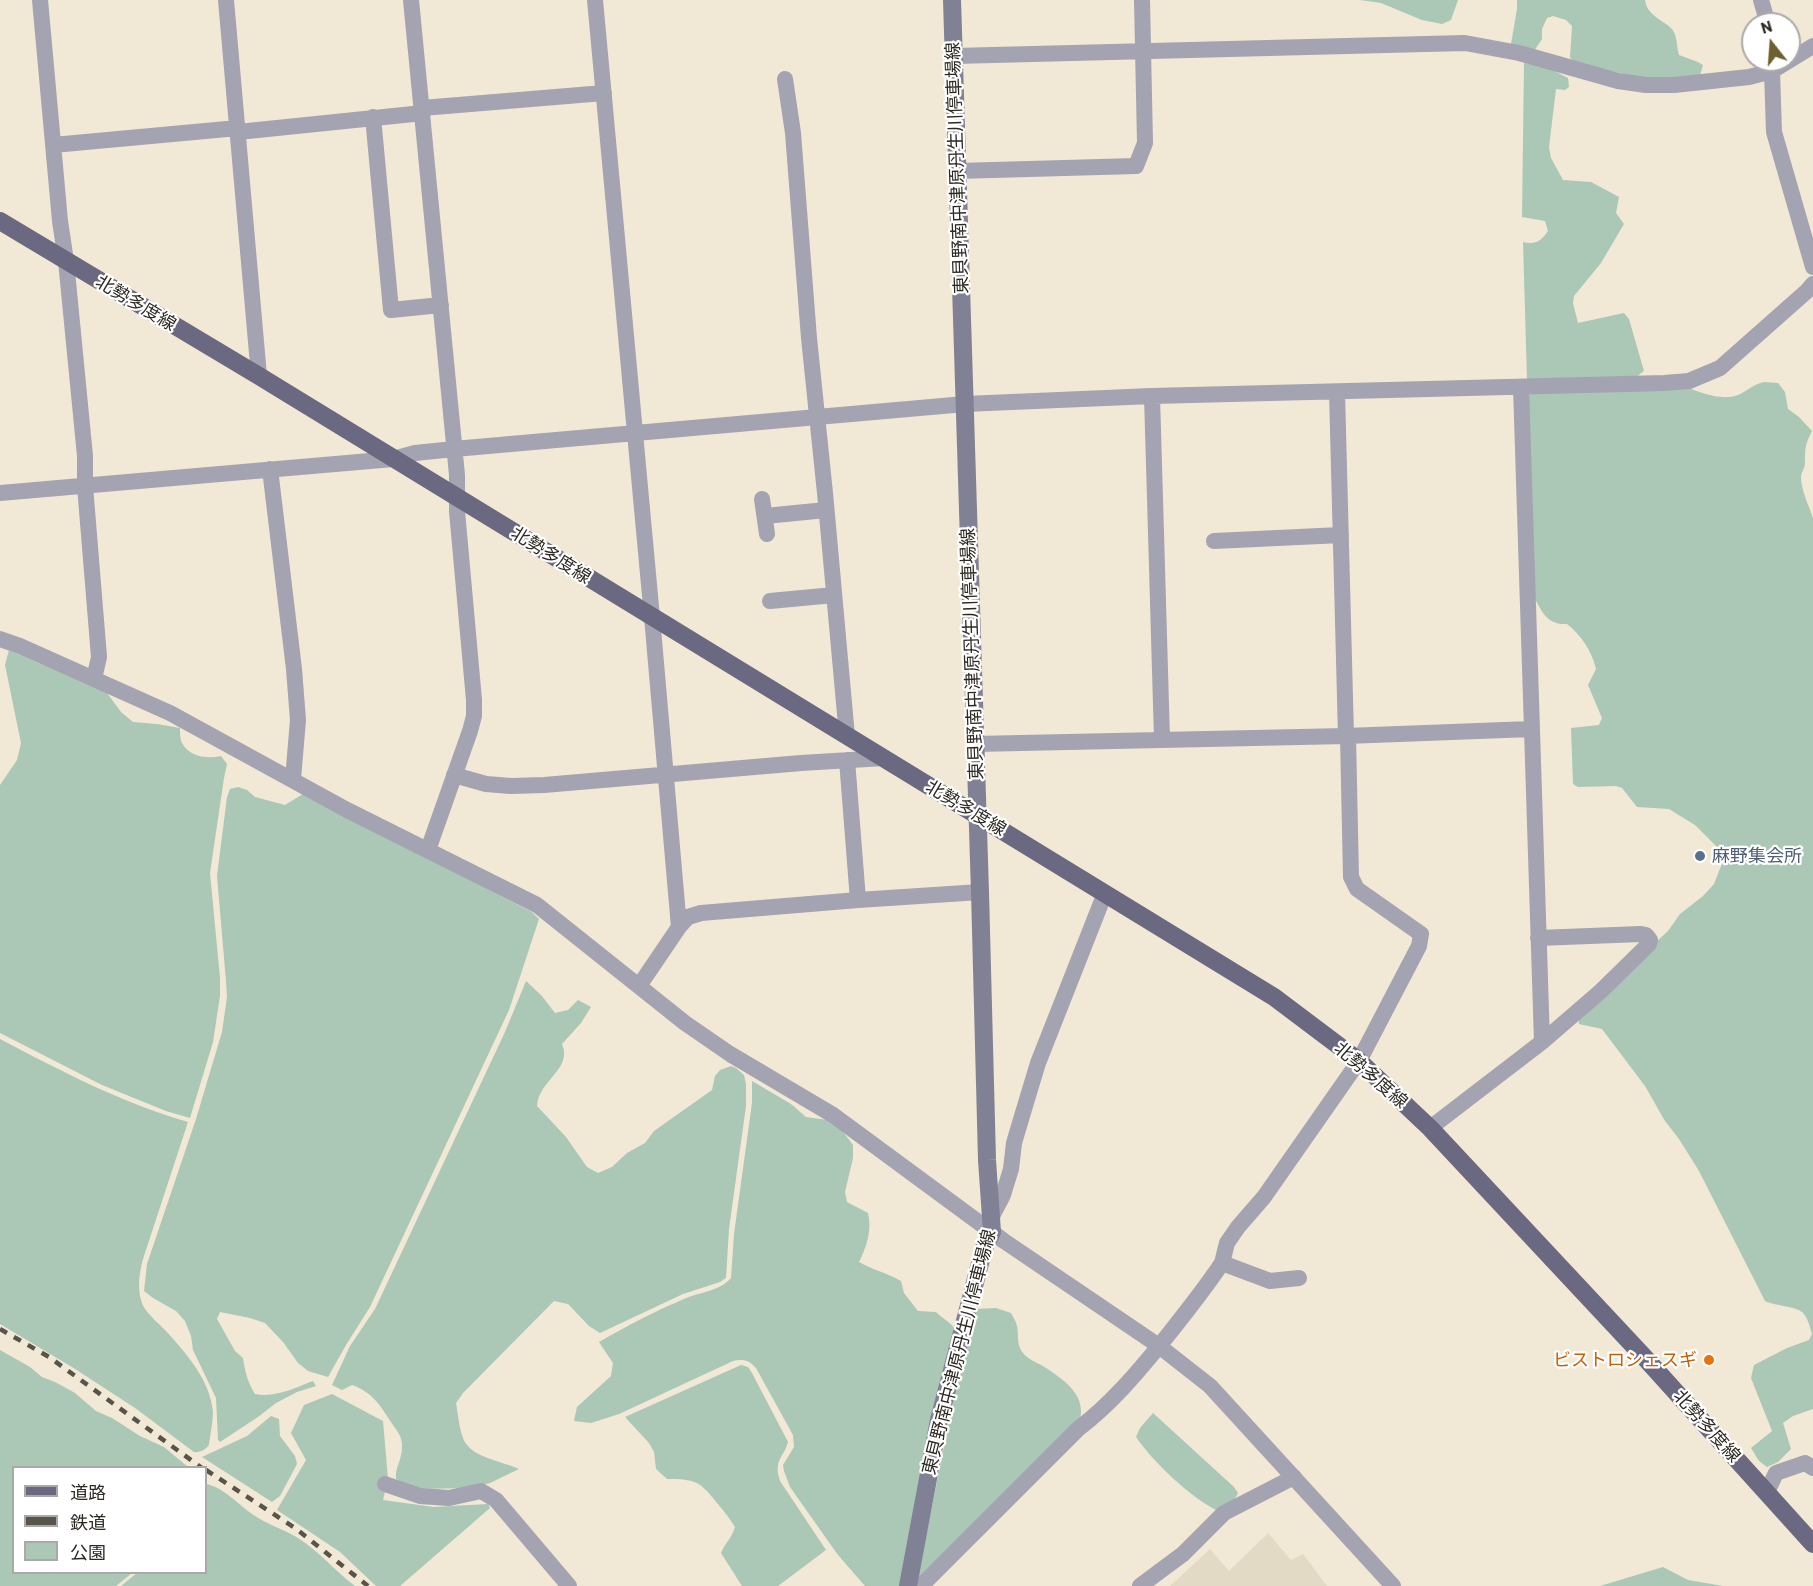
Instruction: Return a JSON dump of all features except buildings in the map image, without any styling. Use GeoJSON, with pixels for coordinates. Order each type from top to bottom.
{"type":"FeatureCollection","features":[{"type":"Feature","properties":{"kind":"main road","name":"東貝野南中津原丹生川停車場線"},"geometry":{"type":"LineString","coordinates":[[908,1586],[939,1420],[991,1225],[987,1160],[952,0]]}},
{"type":"Feature","properties":{"kind":"main road","name":"北勢多度線"},"geometry":{"type":"LineString","coordinates":[[0,221],[458,497],[1274,997],[1359,1061],[1430,1128],[1646,1359],[1813,1544]]}},
{"type":"Feature","properties":{"kind":"street"},"geometry":{"type":"LineString","coordinates":[[40,0],[60,221],[85,456],[85,486],[99,657],[94,679]]}},
{"type":"Feature","properties":{"kind":"street"},"geometry":{"type":"LineString","coordinates":[[226,0],[259,376]]}},
{"type":"Feature","properties":{"kind":"street"},"geometry":{"type":"LineString","coordinates":[[411,0],[454,449],[457,511],[474,700],[474,716],[470,731],[428,850]]}},
{"type":"Feature","properties":{"kind":"street"},"geometry":{"type":"LineString","coordinates":[[595,0],[679,927]]}},
{"type":"Feature","properties":{"kind":"street"},"geometry":{"type":"LineString","coordinates":[[957,171],[1136,166],[1145,143],[1142,0]]}},
{"type":"Feature","properties":{"kind":"street"},"geometry":{"type":"LineString","coordinates":[[954,57],[1465,43],[1519,53],[1618,81],[1646,85],[1674,85],[1749,77],[1760,72]]}},
{"type":"Feature","properties":{"kind":"street"},"geometry":{"type":"LineString","coordinates":[[1774,72],[1773,132],[1813,267]]}},
{"type":"Feature","properties":{"kind":"street"},"geometry":{"type":"LineString","coordinates":[[785,79],[793,133],[816,418],[847,736]]}},
{"type":"Feature","properties":{"kind":"street"},"geometry":{"type":"LineString","coordinates":[[53,144],[238,130],[604,93]]}},
{"type":"Feature","properties":{"kind":"street"},"geometry":{"type":"LineString","coordinates":[[373,117],[391,310],[441,305]]}},
{"type":"Feature","properties":{"kind":"street"},"geometry":{"type":"LineString","coordinates":[[0,493],[393,459],[415,453],[454,449],[965,404],[1152,396],[1689,381],[1720,369],[1813,284]]}},
{"type":"Feature","properties":{"kind":"street"},"geometry":{"type":"LineString","coordinates":[[1521,387],[1542,1042]]}},
{"type":"Feature","properties":{"kind":"street"},"geometry":{"type":"LineString","coordinates":[[921,1586],[1078,1429],[1099,1413],[1121,1391],[1204,1291],[1222,1263],[1227,1243],[1264,1197],[1359,1061],[1419,946],[1421,934],[1357,889],[1351,877],[1337,392]]}},
{"type":"Feature","properties":{"kind":"street"},"geometry":{"type":"LineString","coordinates":[[1152,396],[1162,740]]}},
{"type":"Feature","properties":{"kind":"street"},"geometry":{"type":"LineString","coordinates":[[270,470],[298,720],[293,779]]}},
{"type":"Feature","properties":{"kind":"street"},"geometry":{"type":"LineString","coordinates":[[762,499],[767,534]]}},
{"type":"Feature","properties":{"kind":"street"},"geometry":{"type":"LineString","coordinates":[[765,516],[826,510]]}},
{"type":"Feature","properties":{"kind":"street"},"geometry":{"type":"LineString","coordinates":[[1214,541],[1341,535]]}},
{"type":"Feature","properties":{"kind":"street"},"geometry":{"type":"LineString","coordinates":[[770,601],[834,595]]}},
{"type":"Feature","properties":{"kind":"street"},"geometry":{"type":"LineString","coordinates":[[0,639],[170,713],[347,810],[537,905],[685,1023],[730,1054],[833,1115],[991,1225],[1159,1346],[1210,1386],[1393,1586]]}},
{"type":"Feature","properties":{"kind":"street"},"geometry":{"type":"LineString","coordinates":[[975,744],[1347,736],[1531,729]]}},
{"type":"Feature","properties":{"kind":"street"},"geometry":{"type":"LineString","coordinates":[[454,775],[486,784],[511,786],[587,783],[884,758]]}},
{"type":"Feature","properties":{"kind":"street"},"geometry":{"type":"LineString","coordinates":[[847,760],[858,900]]}},
{"type":"Feature","properties":{"kind":"street"},"geometry":{"type":"LineString","coordinates":[[639,987],[679,927],[688,917],[701,913],[980,892]]}},
{"type":"Feature","properties":{"kind":"street"},"geometry":{"type":"LineString","coordinates":[[991,1225],[1011,1168],[1014,1143],[1038,1063],[1105,893]]}},
{"type":"Feature","properties":{"kind":"street"},"geometry":{"type":"LineString","coordinates":[[1430,1128],[1542,1042],[1600,991],[1649,944],[1650,940],[1646,935],[1641,934],[1538,938]]}},
{"type":"Feature","properties":{"kind":"street"},"geometry":{"type":"LineString","coordinates":[[1222,1263],[1270,1281],[1299,1278]]}},
{"type":"Feature","properties":{"kind":"street"},"geometry":{"type":"LineString","coordinates":[[1767,1492],[1776,1473],[1805,1463],[1813,1468]]}},
{"type":"Feature","properties":{"kind":"street"},"geometry":{"type":"LineString","coordinates":[[1140,1586],[1183,1554],[1224,1513],[1294,1477]]}},
{"type":"Feature","properties":{"kind":"street"},"geometry":{"type":"LineString","coordinates":[[385,1484],[420,1496],[449,1498],[481,1491],[496,1500],[569,1586]]}},
{"type":"Feature","properties":{"kind":"shaded area"},"geometry":{"type":"Polygon","coordinates":[[[1268,1533],[1291,1560],[1303,1554],[1327,1586],[1170,1586],[1210,1549],[1229,1571],[1268,1533]]]}},
{"type":"Feature","properties":{"kind":"green space"},"geometry":{"type":"Polygon","coordinates":[[[1360,0],[1458,0],[1451,20],[1442,24],[1422,20],[1381,3],[1360,0]]]}},
{"type":"Feature","properties":{"kind":"green space"},"geometry":{"type":"Polygon","coordinates":[[[1517,0],[1645,0],[1651,13],[1673,31],[1679,55],[1703,65],[1700,76],[1644,79],[1575,62],[1570,58],[1572,26],[1566,20],[1553,16],[1547,18],[1542,29],[1542,39],[1534,51],[1511,44],[1517,0]]]}},
{"type":"Feature","properties":{"kind":"green space"},"geometry":{"type":"Polygon","coordinates":[[[1524,63],[1546,68],[1568,78],[1569,87],[1565,90],[1556,89],[1549,147],[1551,158],[1563,180],[1591,182],[1619,197],[1616,213],[1624,224],[1601,263],[1574,296],[1573,303],[1578,323],[1624,313],[1629,319],[1644,371],[1636,377],[1527,379],[1523,242],[1538,241],[1548,231],[1545,221],[1522,217],[1524,63]]]}},
{"type":"Feature","properties":{"kind":"green space"},"geometry":{"type":"Polygon","coordinates":[[[1764,382],[1778,383],[1785,392],[1788,409],[1812,431],[1806,447],[1801,482],[1813,518],[1813,1409],[1793,1416],[1783,1423],[1791,1449],[1778,1462],[1767,1467],[1759,1461],[1751,1448],[1772,1431],[1751,1378],[1754,1365],[1787,1348],[1809,1340],[1812,1334],[1807,1320],[1799,1310],[1765,1301],[1699,1171],[1665,1121],[1645,1086],[1602,1029],[1579,1024],[1578,1014],[1668,931],[1680,914],[1703,896],[1714,884],[1723,861],[1719,849],[1695,825],[1669,809],[1637,807],[1622,788],[1616,786],[1578,787],[1573,784],[1571,728],[1599,725],[1602,718],[1588,685],[1596,669],[1589,650],[1577,633],[1567,624],[1560,624],[1549,619],[1532,594],[1525,399],[1531,393],[1686,387],[1712,396],[1732,397],[1764,382]]]}},
{"type":"Feature","properties":{"kind":"green space"},"geometry":{"type":"Polygon","coordinates":[[[9,650],[107,693],[121,712],[133,722],[180,728],[181,741],[185,748],[204,757],[221,756],[227,764],[210,873],[220,996],[213,1042],[190,1118],[166,1111],[102,1085],[0,1033],[0,785],[17,760],[21,743],[5,665],[9,650]]]}},
{"type":"Feature","properties":{"kind":"green space"},"geometry":{"type":"Polygon","coordinates":[[[238,787],[247,790],[255,797],[285,805],[303,794],[532,912],[539,919],[509,1010],[370,1307],[328,1377],[308,1371],[298,1363],[265,1323],[220,1312],[217,1319],[235,1351],[243,1358],[250,1386],[255,1394],[270,1395],[313,1381],[316,1386],[297,1392],[276,1403],[220,1442],[218,1440],[216,1398],[193,1350],[185,1321],[176,1311],[144,1291],[147,1264],[196,1119],[222,1032],[227,997],[217,876],[227,797],[230,789],[238,787]]]}},
{"type":"Feature","properties":{"kind":"green space"},"geometry":{"type":"Polygon","coordinates":[[[526,981],[555,1013],[568,1010],[578,1000],[591,1007],[581,1023],[562,1044],[563,1061],[543,1089],[537,1106],[566,1137],[587,1167],[598,1173],[612,1167],[627,1153],[645,1143],[654,1131],[712,1090],[715,1076],[720,1070],[731,1066],[744,1075],[746,1106],[729,1229],[726,1278],[683,1294],[600,1333],[589,1326],[568,1304],[554,1301],[463,1393],[456,1403],[461,1431],[467,1445],[477,1453],[519,1469],[490,1483],[471,1488],[418,1489],[396,1479],[402,1443],[398,1432],[378,1403],[364,1391],[352,1385],[342,1390],[332,1385],[350,1346],[375,1309],[505,1032],[526,981]]]}},
{"type":"Feature","properties":{"kind":"green space"},"geometry":{"type":"Polygon","coordinates":[[[0,1039],[116,1096],[188,1122],[143,1259],[139,1291],[145,1309],[188,1357],[207,1388],[213,1416],[209,1445],[203,1450],[194,1452],[135,1408],[0,1324],[0,1039]]]}},
{"type":"Feature","properties":{"kind":"green space"},"geometry":{"type":"Polygon","coordinates":[[[752,1081],[791,1104],[806,1117],[828,1120],[844,1133],[853,1145],[853,1158],[845,1192],[847,1202],[868,1213],[869,1219],[868,1238],[859,1262],[901,1281],[904,1293],[918,1311],[936,1312],[954,1328],[935,1410],[901,1586],[865,1586],[838,1555],[790,1487],[783,1465],[794,1447],[793,1435],[751,1363],[743,1360],[733,1361],[619,1414],[591,1423],[574,1421],[577,1407],[611,1376],[613,1363],[599,1342],[662,1309],[721,1286],[731,1278],[734,1234],[752,1103],[752,1081]]]}},
{"type":"Feature","properties":{"kind":"green space"},"geometry":{"type":"Polygon","coordinates":[[[996,1308],[1011,1313],[1017,1326],[1019,1346],[1025,1355],[1068,1384],[1080,1405],[1079,1423],[916,1586],[970,1317],[976,1309],[996,1308]]]}},
{"type":"Feature","properties":{"kind":"green space"},"geometry":{"type":"Polygon","coordinates":[[[0,1350],[30,1367],[42,1377],[75,1393],[96,1411],[164,1447],[187,1466],[12,1466],[12,1574],[131,1574],[116,1586],[0,1586],[0,1350]]]}},
{"type":"Feature","properties":{"kind":"green space"},"geometry":{"type":"Polygon","coordinates":[[[741,1365],[748,1367],[752,1373],[788,1442],[778,1463],[780,1481],[826,1550],[778,1586],[742,1586],[721,1553],[735,1527],[731,1521],[701,1486],[691,1481],[667,1479],[656,1469],[654,1452],[649,1443],[625,1417],[741,1365]]]}},
{"type":"Feature","properties":{"kind":"green space"},"geometry":{"type":"Polygon","coordinates":[[[332,1394],[383,1421],[388,1479],[383,1500],[434,1507],[488,1504],[490,1508],[400,1586],[376,1586],[340,1552],[277,1510],[306,1460],[291,1433],[304,1405],[332,1394]]]}},
{"type":"Feature","properties":{"kind":"green space"},"geometry":{"type":"Polygon","coordinates":[[[1153,1413],[1234,1487],[1238,1493],[1235,1499],[1218,1511],[1196,1497],[1162,1468],[1136,1437],[1140,1428],[1153,1413]]]}},
{"type":"Feature","properties":{"kind":"green space"},"geometry":{"type":"Polygon","coordinates":[[[271,1416],[279,1419],[280,1436],[295,1456],[297,1464],[280,1496],[272,1502],[202,1457],[247,1436],[271,1416]]]}},
{"type":"Feature","properties":{"kind":"green space"},"geometry":{"type":"Polygon","coordinates":[[[207,1484],[224,1492],[257,1518],[306,1543],[355,1586],[121,1586],[136,1574],[207,1574],[207,1484]]]}},
{"type":"Feature","properties":{"kind":"green space"},"geometry":{"type":"Polygon","coordinates":[[[1663,1567],[1688,1580],[1723,1586],[1600,1586],[1663,1567]]]}},
{"type":"Feature","properties":{"kind":"railway"},"geometry":{"type":"LineString","coordinates":[[0,1329],[49,1357],[199,1466]]}},
{"type":"Feature","properties":{"kind":"railway"},"geometry":{"type":"LineString","coordinates":[[207,1471],[295,1528],[368,1586]]}},
{"type":"Feature","properties":{"kind":"place","name":"麻野集会所"},"geometry":{"type":"Point","coordinates":[1700,856]}},
{"type":"Feature","properties":{"kind":"place","name":"ビストロシェスギ"},"geometry":{"type":"Point","coordinates":[1709,1360]}}]}
